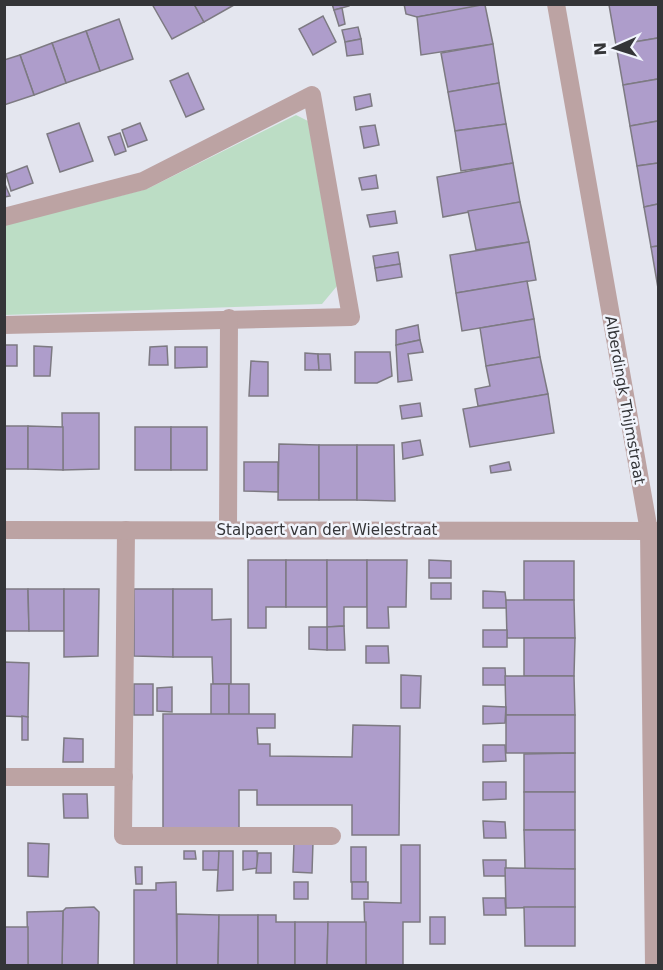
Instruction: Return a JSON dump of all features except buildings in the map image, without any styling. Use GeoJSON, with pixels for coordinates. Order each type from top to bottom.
{"type":"FeatureCollection","features":[{"type":"Feature","properties":{"kind":"street","name":"Alberdingk Thijmstraat"},"geometry":{"type":"LineString","coordinates":[[555,9],[654,531],[654,966]]}},
{"type":"Feature","properties":{"kind":"street"},"geometry":{"type":"LineString","coordinates":[[4,217],[144,181],[312,95],[351,317],[229,318],[4,325]]}},
{"type":"Feature","properties":{"kind":"street"},"geometry":{"type":"LineString","coordinates":[[228,530],[229,318]]}},
{"type":"Feature","properties":{"kind":"street","name":"Stalpaert van der Wielestraat"},"geometry":{"type":"LineString","coordinates":[[4,530],[654,531]]}},
{"type":"Feature","properties":{"kind":"street"},"geometry":{"type":"LineString","coordinates":[[126,530],[123,836],[332,836]]}},
{"type":"Feature","properties":{"kind":"street"},"geometry":{"type":"LineString","coordinates":[[4,777],[124,777]]}},
{"type":"Feature","properties":{"kind":"green space"},"geometry":{"type":"Polygon","coordinates":[[[296,115],[308,121],[337,286],[322,304],[5,315],[5,225],[147,189],[296,115]]]}}]}
